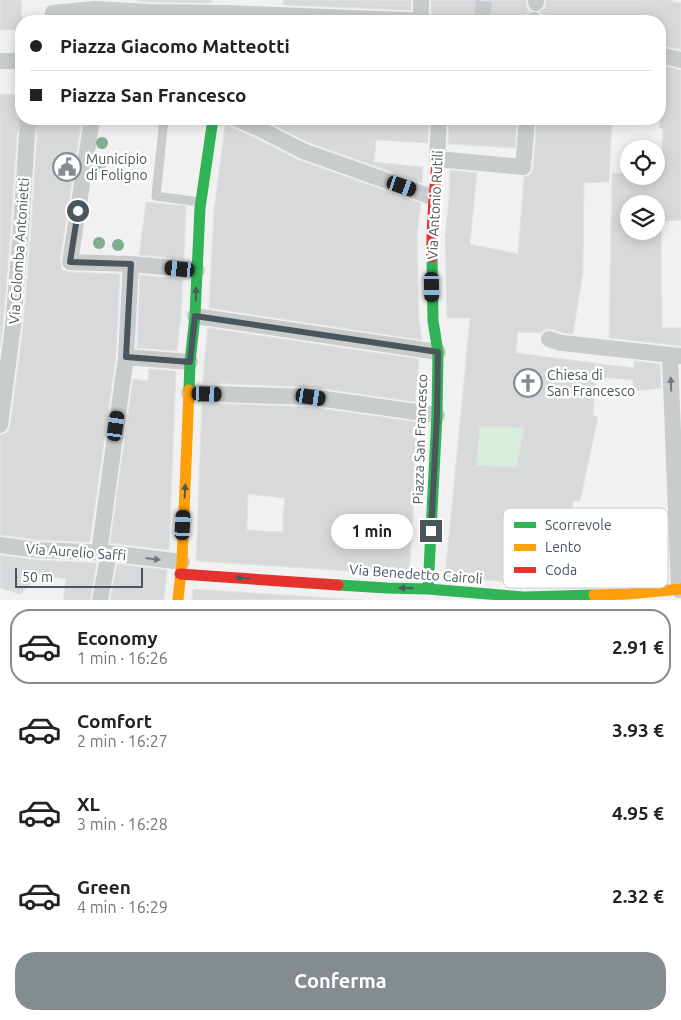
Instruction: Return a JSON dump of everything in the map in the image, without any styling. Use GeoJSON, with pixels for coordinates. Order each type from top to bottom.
{"type":"FeatureCollection","features":[{"type":"Feature","properties":{"kind":"street"},"geometry":{"type":"LineString","coordinates":[[421,0],[421,15]]}},
{"type":"Feature","properties":{"kind":"street"},"geometry":{"type":"LineString","coordinates":[[51,11],[149,6],[292,15]]}},
{"type":"Feature","properties":{"kind":"street"},"geometry":{"type":"LineString","coordinates":[[666,56],[681,60]]}},
{"type":"Feature","properties":{"kind":"street"},"geometry":{"type":"LineString","coordinates":[[0,61],[15,61]]}},
{"type":"Feature","properties":{"kind":"street"},"geometry":{"type":"LineString","coordinates":[[91,125],[70,262],[131,264],[197,270]]}},
{"type":"Feature","properties":{"kind":"street"},"geometry":{"type":"LineString","coordinates":[[178,600],[190,362],[195,316],[201,202],[212,125]]}},
{"type":"Feature","properties":{"kind":"street"},"geometry":{"type":"LineString","coordinates":[[251,125],[303,151],[435,198]]}},
{"type":"Feature","properties":{"kind":"street","name":"Via Antonio Rutili"},"geometry":{"type":"LineString","coordinates":[[433,321],[431,235],[439,125]]}},
{"type":"Feature","properties":{"kind":"street"},"geometry":{"type":"LineString","coordinates":[[437,159],[523,167],[526,125]]}},
{"type":"Feature","properties":{"kind":"street","name":"Via Colomba Antonietti"},"geometry":{"type":"LineString","coordinates":[[0,425],[13,326],[27,136]]}},
{"type":"Feature","properties":{"kind":"street"},"geometry":{"type":"LineString","coordinates":[[100,600],[126,357],[131,264]]}},
{"type":"Feature","properties":{"kind":"street"},"geometry":{"type":"LineString","coordinates":[[195,316],[438,352]]}},
{"type":"Feature","properties":{"kind":"street","name":"Piazza San Francesco"},"geometry":{"type":"LineString","coordinates":[[428,588],[437,415],[438,352],[433,321]]}},
{"type":"Feature","properties":{"kind":"street"},"geometry":{"type":"LineString","coordinates":[[549,339],[562,343],[676,356],[680,590]]}},
{"type":"Feature","properties":{"kind":"street"},"geometry":{"type":"LineString","coordinates":[[126,357],[190,362]]}},
{"type":"Feature","properties":{"kind":"street"},"geometry":{"type":"LineString","coordinates":[[189,393],[311,397],[437,415]]}},
{"type":"Feature","properties":{"kind":"street","name":"Via Aurelio Saffi"},"geometry":{"type":"LineString","coordinates":[[0,545],[38,550],[104,553],[181,568]]}},
{"type":"Feature","properties":{"kind":"street","name":"Via Benedetto Cairoli"},"geometry":{"type":"LineString","coordinates":[[181,568],[387,594],[428,588],[491,597],[628,597],[680,590]]}},
{"type":"Feature","properties":{"kind":"lane"},"geometry":{"type":"LineString","coordinates":[[163,125],[156,196],[201,202]]}},
{"type":"Feature","properties":{"kind":"green space"},"geometry":{"type":"Polygon","coordinates":[[[480,427],[524,428],[517,467],[477,465],[480,427]]]}},
{"type":"Feature","properties":{"kind":"building"},"geometry":{"type":"Polygon","coordinates":[[[0,0],[21,0],[22,15],[15,15],[15,30],[0,30],[0,0]]]}},
{"type":"Feature","properties":{"kind":"building"},"geometry":{"type":"Polygon","coordinates":[[[137,0],[213,0],[210,3],[148,2],[137,0]]]}},
{"type":"Feature","properties":{"kind":"building"},"geometry":{"type":"Polygon","coordinates":[[[283,0],[411,0],[411,10],[283,5],[283,0]]]}},
{"type":"Feature","properties":{"kind":"building"},"geometry":{"type":"Polygon","coordinates":[[[431,0],[526,0],[527,8],[530,11],[526,15],[492,15],[487,9],[482,7],[477,8],[473,15],[432,15],[431,0]]]}},
{"type":"Feature","properties":{"kind":"building"},"geometry":{"type":"Polygon","coordinates":[[[546,0],[673,0],[672,2],[681,3],[681,50],[666,46],[666,15],[543,15],[540,12],[545,8],[546,0]]]}},
{"type":"Feature","properties":{"kind":"building"},"geometry":{"type":"Polygon","coordinates":[[[666,66],[681,70],[681,220],[665,221],[665,195],[620,195],[620,240],[661,240],[662,328],[681,328],[681,346],[609,338],[612,173],[620,173],[620,185],[665,185],[665,140],[663,140],[663,129],[660,128],[660,125],[666,125],[666,66]]]}},
{"type":"Feature","properties":{"kind":"building"},"geometry":{"type":"Polygon","coordinates":[[[0,94],[15,95],[15,125],[27,125],[19,129],[17,134],[0,348],[0,94]]]}},
{"type":"Feature","properties":{"kind":"building"},"geometry":{"type":"Polygon","coordinates":[[[27,125],[81,125],[60,260],[62,270],[120,274],[116,356],[90,542],[38,540],[0,535],[0,435],[8,431],[10,426],[23,327],[37,136],[33,127],[27,125]]]}},
{"type":"Feature","properties":{"kind":"building"},"geometry":{"type":"Polygon","coordinates":[[[225,125],[229,125],[299,160],[421,203],[417,235],[419,321],[422,340],[209,308],[214,209],[225,125]]]}},
{"type":"Feature","properties":{"kind":"building"},"geometry":{"type":"Polygon","coordinates":[[[274,125],[429,125],[428,143],[376,140],[374,162],[423,167],[422,183],[307,142],[274,125]]]}},
{"type":"Feature","properties":{"kind":"building"},"geometry":{"type":"Polygon","coordinates":[[[449,125],[517,125],[515,148],[448,144],[449,125]]]}},
{"type":"Feature","properties":{"kind":"building"},"geometry":{"type":"Polygon","coordinates":[[[537,125],[612,125],[609,182],[584,183],[583,272],[573,334],[551,329],[546,329],[541,333],[518,332],[516,353],[634,368],[634,361],[660,364],[661,388],[633,391],[633,380],[596,377],[593,415],[598,417],[580,501],[573,501],[572,508],[503,508],[503,581],[445,577],[470,318],[447,318],[445,236],[450,170],[477,173],[470,244],[518,254],[524,177],[531,173],[537,125]],[[480,427],[477,465],[516,467],[524,428],[480,427]]]}},
{"type":"Feature","properties":{"kind":"building"},"geometry":{"type":"Polygon","coordinates":[[[146,202],[186,206],[184,259],[139,255],[146,202]]]}},
{"type":"Feature","properties":{"kind":"building"},"geometry":{"type":"Polygon","coordinates":[[[140,275],[183,279],[177,351],[137,348],[140,275]]]}},
{"type":"Feature","properties":{"kind":"building"},"geometry":{"type":"Polygon","coordinates":[[[208,328],[419,359],[415,402],[311,387],[203,383],[208,328]]]}},
{"type":"Feature","properties":{"kind":"building"},"geometry":{"type":"Polygon","coordinates":[[[149,369],[176,371],[169,550],[110,543],[133,379],[148,381],[149,369]]]}},
{"type":"Feature","properties":{"kind":"building"},"geometry":{"type":"Polygon","coordinates":[[[202,403],[310,407],[418,422],[409,575],[196,561],[202,403]],[[248,494],[247,530],[283,532],[285,498],[248,494]]]}},
{"type":"Feature","properties":{"kind":"building"},"geometry":{"type":"Polygon","coordinates":[[[0,555],[36,560],[97,563],[90,600],[63,600],[66,579],[33,574],[30,585],[20,594],[0,588],[0,555]]]}},
{"type":"Feature","properties":{"kind":"building"},"geometry":{"type":"Polygon","coordinates":[[[117,564],[167,570],[164,600],[110,600],[117,564]]]}},
{"type":"Feature","properties":{"kind":"building"},"geometry":{"type":"Polygon","coordinates":[[[193,589],[361,600],[192,600],[193,589]]]}},
{"type":"Feature","properties":{"kind":"tunnel"},"geometry":{"type":"LineString","coordinates":[[482,15],[484,0]]}},
{"type":"Feature","properties":{"kind":"tunnel"},"geometry":{"type":"LineString","coordinates":[[27,135],[28,125]]}},
{"type":"Feature","properties":{"kind":"traffic: fast"},"geometry":{"type":"LineString","coordinates":[[189,390],[195,316],[200,208],[212,125]]}},
{"type":"Feature","properties":{"kind":"traffic: fast"},"geometry":{"type":"LineString","coordinates":[[428,589],[437,415],[438,352],[433,321],[432,257]]}},
{"type":"Feature","properties":{"kind":"traffic: fast"},"geometry":{"type":"LineString","coordinates":[[338,585],[428,589],[524,597],[594,595]]}},
{"type":"Feature","properties":{"kind":"traffic: slow"},"geometry":{"type":"LineString","coordinates":[[178,600],[182,562],[189,390]]}},
{"type":"Feature","properties":{"kind":"traffic: slow"},"geometry":{"type":"LineString","coordinates":[[594,595],[681,589]]}},
{"type":"Feature","properties":{"kind":"traffic: jam"},"geometry":{"type":"LineString","coordinates":[[432,257],[437,159]]}},
{"type":"Feature","properties":{"kind":"traffic: jam"},"geometry":{"type":"LineString","coordinates":[[180,574],[338,585]]}},
{"type":"Feature","properties":{"kind":"place","name":"Municipio di Foligno"},"geometry":{"type":"Point","coordinates":[67,167]}},
{"type":"Feature","properties":{"kind":"place","name":"Chiesa di San Francesco"},"geometry":{"type":"Point","coordinates":[528,383]}},
{"type":"Feature","properties":{"kind":"route"},"geometry":{"type":"LineString","coordinates":[[78,211],[70,262],[131,264],[126,357],[190,362],[195,316],[438,352],[431,531]]}}]}
